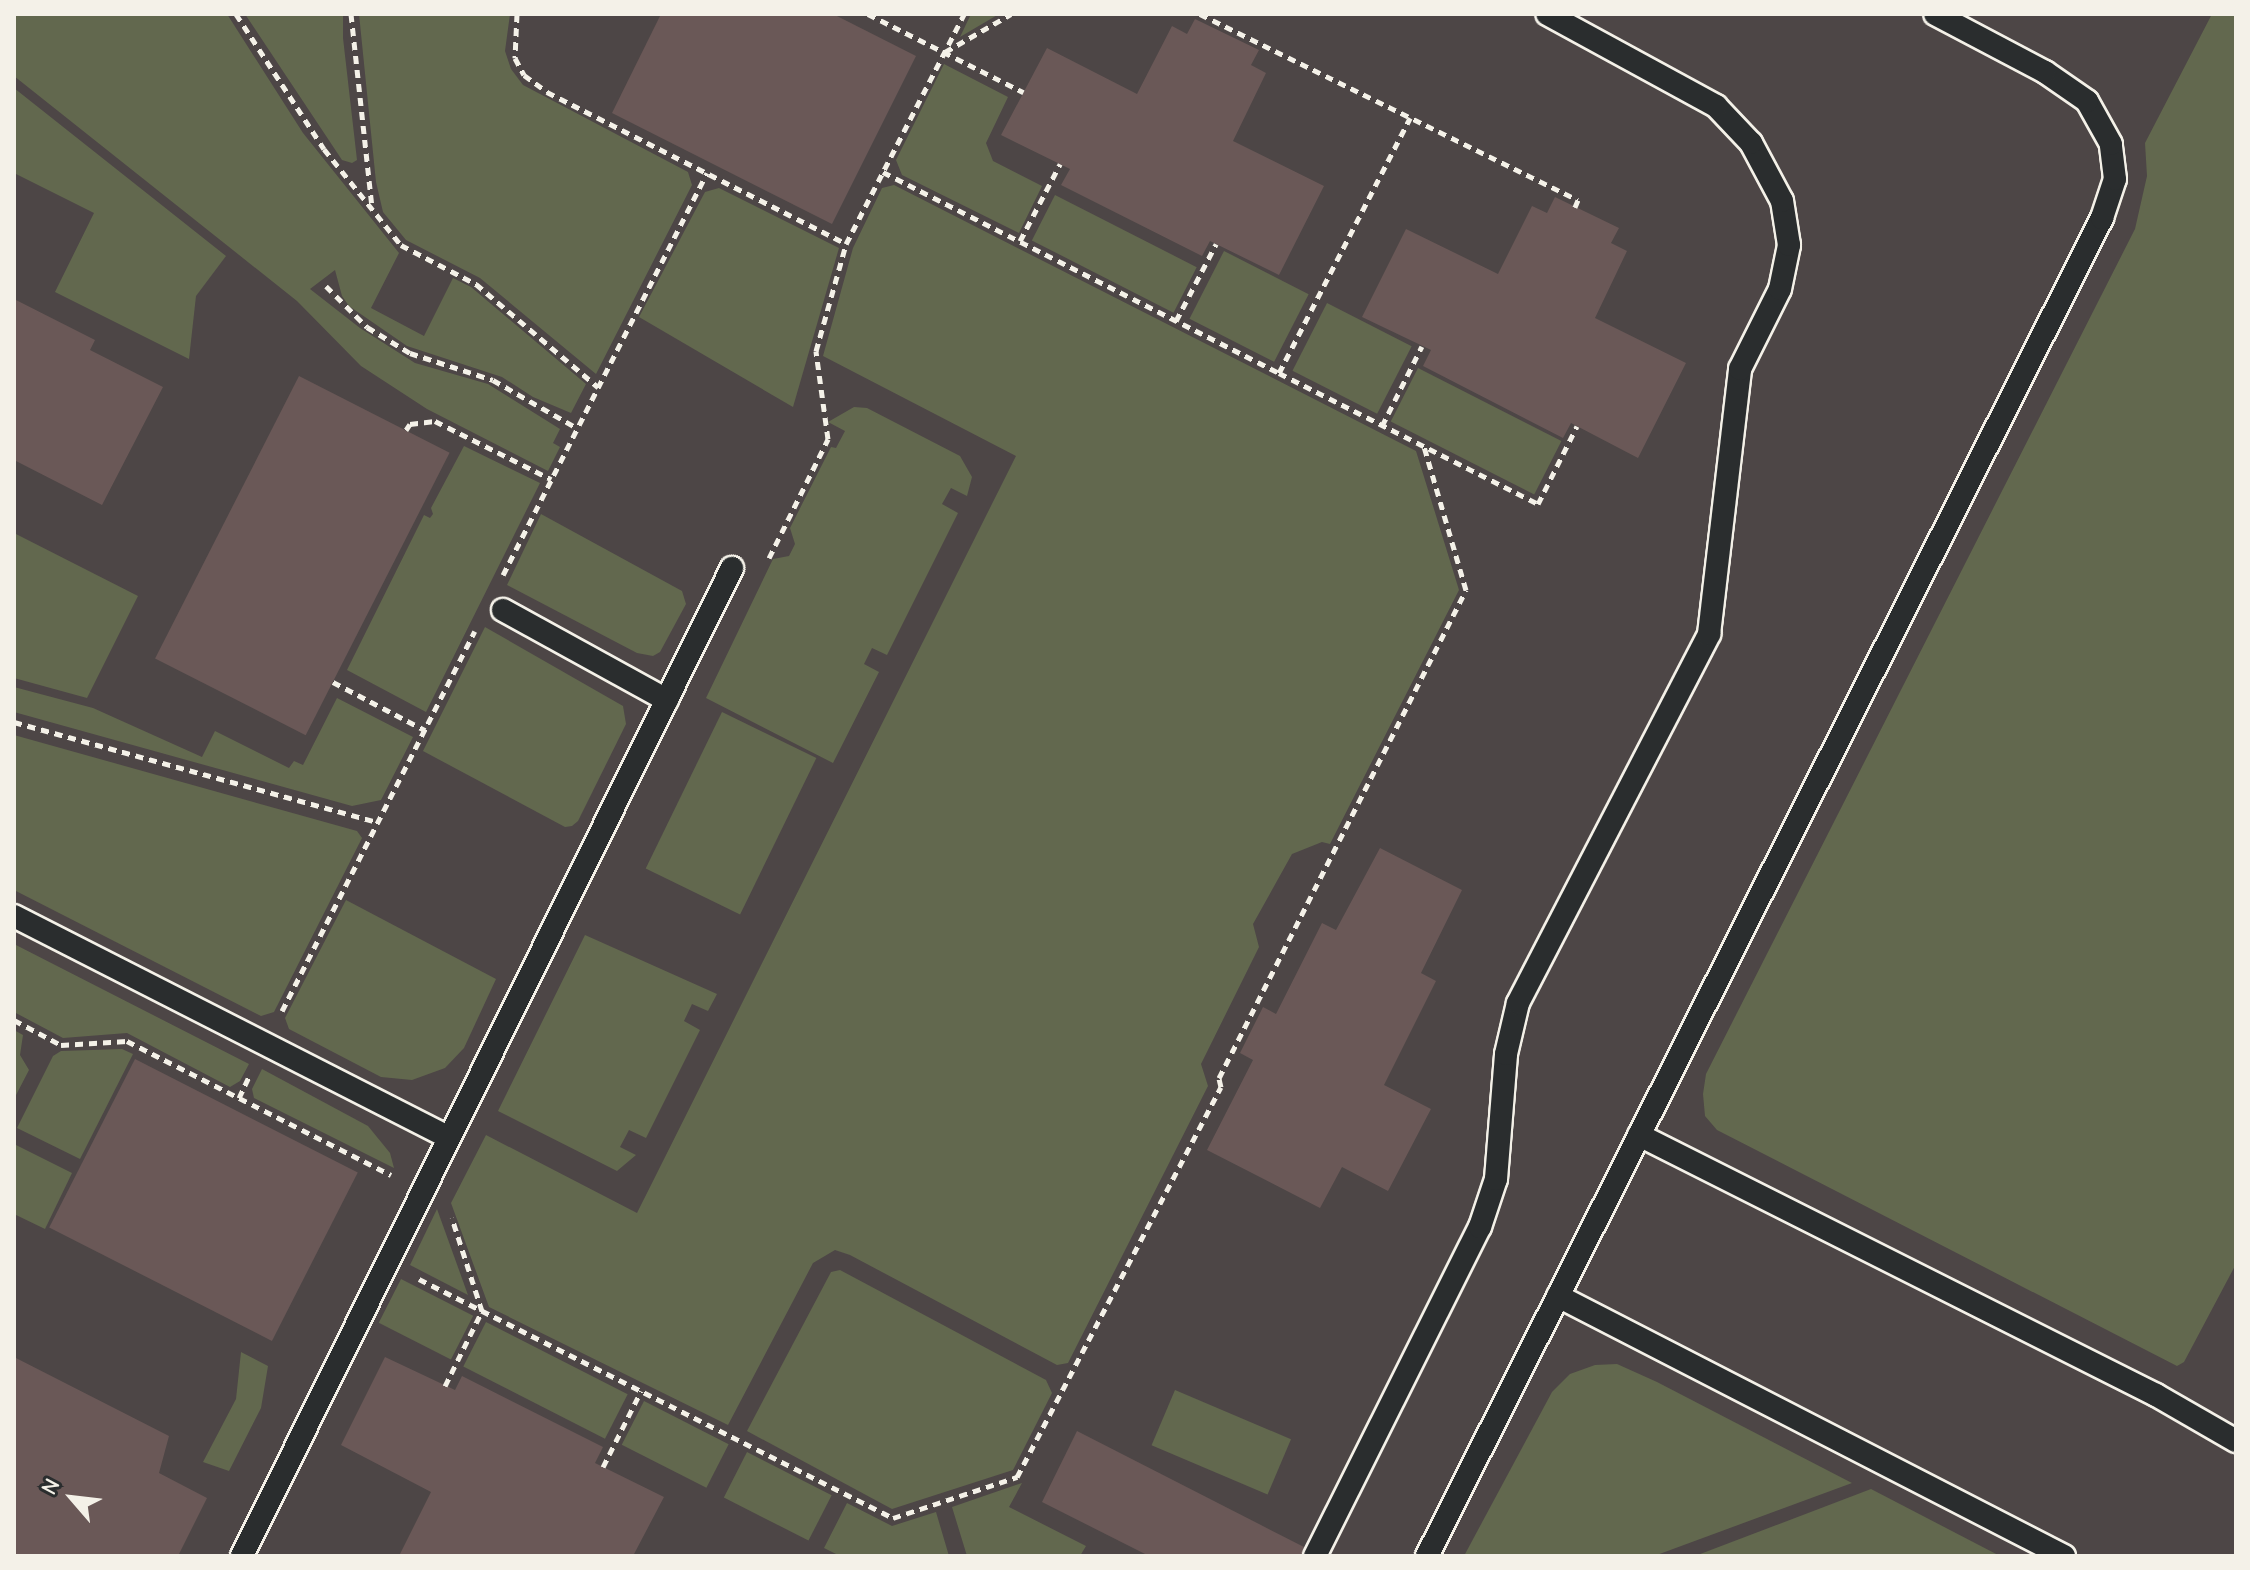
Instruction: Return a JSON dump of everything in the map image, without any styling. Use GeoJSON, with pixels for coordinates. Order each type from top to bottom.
{"type":"FeatureCollection","features":[{"type":"Feature","properties":{"kind":"lane"},"geometry":{"type":"LineString","coordinates":[[1315,1556],[1480,1227],[1496,1179],[1506,1054],[1518,1003],[1709,634],[1740,369],[1780,289],[1789,245],[1782,201],[1751,143],[1716,106],[1547,14]]}},
{"type":"Feature","properties":{"kind":"lane"},"geometry":{"type":"LineString","coordinates":[[1427,1556],[2102,218],[2115,179],[2111,144],[2087,101],[2045,72],[1935,14]]}},
{"type":"Feature","properties":{"kind":"lane"},"geometry":{"type":"LineString","coordinates":[[242,1556],[732,568]]}},
{"type":"Feature","properties":{"kind":"lane"},"geometry":{"type":"LineString","coordinates":[[503,610],[667,700]]}},
{"type":"Feature","properties":{"kind":"lane"},"geometry":{"type":"LineString","coordinates":[[14,916],[449,1138]]}},
{"type":"Feature","properties":{"kind":"lane"},"geometry":{"type":"LineString","coordinates":[[1639,1135],[2156,1395],[2236,1441]]}},
{"type":"Feature","properties":{"kind":"lane"},"geometry":{"type":"LineString","coordinates":[[1558,1296],[2064,1556]]}},
{"type":"Feature","properties":{"kind":"path"},"geometry":{"type":"LineString","coordinates":[[236,14],[324,149],[401,245],[476,284],[598,387]]}},
{"type":"Feature","properties":{"kind":"path"},"geometry":{"type":"LineString","coordinates":[[351,14],[372,209]]}},
{"type":"Feature","properties":{"kind":"path"},"geometry":{"type":"LineString","coordinates":[[517,14],[515,58],[524,75],[547,92],[846,244]]}},
{"type":"Feature","properties":{"kind":"path"},"geometry":{"type":"LineString","coordinates":[[868,14],[1023,92]]}},
{"type":"Feature","properties":{"kind":"path"},"geometry":{"type":"LineString","coordinates":[[764,566],[828,439],[816,351],[846,244],[964,14]]}},
{"type":"Feature","properties":{"kind":"path"},"geometry":{"type":"LineString","coordinates":[[944,53],[1011,14]]}},
{"type":"Feature","properties":{"kind":"path"},"geometry":{"type":"LineString","coordinates":[[1200,14],[1578,200],[1575,207]]}},
{"type":"Feature","properties":{"kind":"path"},"geometry":{"type":"LineString","coordinates":[[1279,373],[1410,118]]}},
{"type":"Feature","properties":{"kind":"path"},"geometry":{"type":"LineString","coordinates":[[1020,241],[1060,164]]}},
{"type":"Feature","properties":{"kind":"path"},"geometry":{"type":"LineString","coordinates":[[883,172],[1538,504],[1577,426]]}},
{"type":"Feature","properties":{"kind":"path"},"geometry":{"type":"LineString","coordinates":[[1176,321],[1216,244]]}},
{"type":"Feature","properties":{"kind":"path"},"geometry":{"type":"LineString","coordinates":[[326,286],[367,327],[410,353],[493,380],[577,428]]}},
{"type":"Feature","properties":{"kind":"path"},"geometry":{"type":"LineString","coordinates":[[1382,426],[1422,346]]}},
{"type":"Feature","properties":{"kind":"path"},"geometry":{"type":"LineString","coordinates":[[406,430],[410,424],[435,421],[551,479]]}},
{"type":"Feature","properties":{"kind":"path"},"geometry":{"type":"LineString","coordinates":[[387,1263],[893,1518],[1017,1477],[1221,1087],[1219,1078],[1466,590],[1424,446]]}},
{"type":"Feature","properties":{"kind":"path"},"geometry":{"type":"LineString","coordinates":[[333,682],[425,730]]}},
{"type":"Feature","properties":{"kind":"path"},"geometry":{"type":"LineString","coordinates":[[14,722],[377,822]]}},
{"type":"Feature","properties":{"kind":"path"},"geometry":{"type":"LineString","coordinates":[[14,1020],[61,1045],[127,1041],[446,1202],[482,1311],[445,1386]]}},
{"type":"Feature","properties":{"kind":"path"},"geometry":{"type":"LineString","coordinates":[[603,1467],[641,1391]]}},
{"type":"Feature","properties":{"kind":"shaded area"},"geometry":{"type":"Polygon","coordinates":[[[14,14],[2236,14],[2236,1556],[14,1556],[14,14]]]}},
{"type":"Feature","properties":{"kind":"green space"},"geometry":{"type":"Polygon","coordinates":[[[14,14],[227,14],[303,133],[399,253],[371,308],[424,336],[453,278],[471,287],[586,384],[571,413],[533,397],[502,377],[407,346],[349,306],[342,296],[335,270],[310,289],[360,328],[415,363],[488,384],[560,429],[553,443],[560,447],[548,471],[427,409],[361,366],[297,301],[14,76],[14,14]]]}},
{"type":"Feature","properties":{"kind":"green space"},"geometry":{"type":"Polygon","coordinates":[[[245,14],[343,14],[357,160],[352,163],[342,160],[245,14]]]}},
{"type":"Feature","properties":{"kind":"green space"},"geometry":{"type":"Polygon","coordinates":[[[359,14],[510,14],[505,51],[511,69],[523,85],[688,172],[692,185],[596,374],[480,278],[406,240],[383,212],[376,182],[359,14]]]}},
{"type":"Feature","properties":{"kind":"green space"},"geometry":{"type":"Polygon","coordinates":[[[971,14],[999,14],[960,37],[971,14]]]}},
{"type":"Feature","properties":{"kind":"green space"},"geometry":{"type":"Polygon","coordinates":[[[2212,14],[2236,14],[2236,1264],[2184,1362],[2177,1366],[1717,1130],[1705,1116],[1703,1094],[1706,1074],[2135,229],[2147,176],[2145,143],[2212,14]]]}},
{"type":"Feature","properties":{"kind":"green space"},"geometry":{"type":"Polygon","coordinates":[[[944,64],[1008,97],[986,143],[993,161],[1042,186],[1019,233],[902,175],[896,160],[944,64]]]}},
{"type":"Feature","properties":{"kind":"green space"},"geometry":{"type":"Polygon","coordinates":[[[14,88],[226,256],[196,296],[189,359],[55,292],[94,213],[14,173],[14,88]]]}},
{"type":"Feature","properties":{"kind":"green space"},"geometry":{"type":"Polygon","coordinates":[[[894,185],[1416,451],[1459,590],[1330,844],[1322,842],[1292,854],[1253,924],[1259,947],[1201,1064],[1208,1086],[1068,1363],[1057,1365],[850,1255],[835,1250],[813,1263],[728,1425],[489,1307],[451,1203],[486,1135],[637,1213],[1016,456],[823,356],[853,248],[882,188],[894,185]]]}},
{"type":"Feature","properties":{"kind":"green space"},"geometry":{"type":"Polygon","coordinates":[[[719,188],[839,248],[793,407],[639,317],[705,192],[719,188]]]}},
{"type":"Feature","properties":{"kind":"green space"},"geometry":{"type":"Polygon","coordinates":[[[1055,195],[1197,267],[1174,313],[1032,240],[1055,195]]]}},
{"type":"Feature","properties":{"kind":"green space"},"geometry":{"type":"Polygon","coordinates":[[[1224,251],[1309,294],[1274,362],[1189,319],[1224,251]]]}},
{"type":"Feature","properties":{"kind":"green space"},"geometry":{"type":"Polygon","coordinates":[[[1327,303],[1412,346],[1377,414],[1292,371],[1327,303]]]}},
{"type":"Feature","properties":{"kind":"green space"},"geometry":{"type":"Polygon","coordinates":[[[1418,368],[1561,441],[1534,495],[1391,421],[1418,368]]]}},
{"type":"Feature","properties":{"kind":"green space"},"geometry":{"type":"Polygon","coordinates":[[[854,407],[867,408],[960,456],[972,477],[967,496],[951,488],[942,504],[958,513],[887,655],[872,648],[864,664],[879,672],[833,763],[706,698],[773,559],[789,556],[795,544],[790,528],[831,447],[836,448],[845,431],[828,422],[854,407]]]}},
{"type":"Feature","properties":{"kind":"green space"},"geometry":{"type":"Polygon","coordinates":[[[464,446],[540,483],[426,712],[347,670],[424,515],[430,518],[433,514],[431,508],[464,446]]]}},
{"type":"Feature","properties":{"kind":"green space"},"geometry":{"type":"Polygon","coordinates":[[[541,514],[682,591],[686,604],[660,652],[653,656],[637,653],[507,585],[541,514]]]}},
{"type":"Feature","properties":{"kind":"green space"},"geometry":{"type":"Polygon","coordinates":[[[14,533],[138,596],[87,698],[14,678],[14,533]]]}},
{"type":"Feature","properties":{"kind":"green space"},"geometry":{"type":"Polygon","coordinates":[[[485,627],[623,706],[626,724],[578,821],[572,826],[565,827],[423,751],[485,627]]]}},
{"type":"Feature","properties":{"kind":"green space"},"geometry":{"type":"Polygon","coordinates":[[[14,687],[93,708],[202,757],[215,731],[289,768],[294,761],[303,765],[337,698],[413,737],[381,800],[352,806],[14,712],[14,687]]]}},
{"type":"Feature","properties":{"kind":"green space"},"geometry":{"type":"Polygon","coordinates":[[[722,712],[816,758],[740,914],[646,868],[722,712]]]}},
{"type":"Feature","properties":{"kind":"green space"},"geometry":{"type":"Polygon","coordinates":[[[14,735],[357,831],[362,838],[274,1012],[261,1016],[14,890],[14,735]]]}},
{"type":"Feature","properties":{"kind":"green space"},"geometry":{"type":"Polygon","coordinates":[[[346,900],[496,979],[464,1048],[445,1068],[412,1080],[381,1077],[289,1029],[285,1018],[346,900]]]}},
{"type":"Feature","properties":{"kind":"green space"},"geometry":{"type":"Polygon","coordinates":[[[585,935],[717,994],[708,1011],[692,1004],[684,1021],[700,1030],[646,1138],[629,1130],[620,1147],[636,1155],[617,1171],[498,1111],[585,935]]]}},
{"type":"Feature","properties":{"kind":"green space"},"geometry":{"type":"Polygon","coordinates":[[[14,944],[249,1064],[240,1081],[230,1087],[127,1033],[63,1038],[14,1012],[14,944]]]}},
{"type":"Feature","properties":{"kind":"green space"},"geometry":{"type":"Polygon","coordinates":[[[14,1030],[23,1035],[20,1055],[29,1070],[14,1099],[14,1030]]]}},
{"type":"Feature","properties":{"kind":"green space"},"geometry":{"type":"Polygon","coordinates":[[[122,1049],[133,1054],[80,1159],[17,1128],[53,1056],[61,1051],[122,1049]]]}},
{"type":"Feature","properties":{"kind":"green space"},"geometry":{"type":"Polygon","coordinates":[[[262,1069],[368,1126],[390,1153],[394,1168],[254,1098],[252,1089],[262,1069]]]}},
{"type":"Feature","properties":{"kind":"green space"},"geometry":{"type":"Polygon","coordinates":[[[14,1144],[72,1173],[45,1229],[14,1214],[14,1144]]]}},
{"type":"Feature","properties":{"kind":"green space"},"geometry":{"type":"Polygon","coordinates":[[[437,1209],[468,1295],[410,1265],[437,1209]]]}},
{"type":"Feature","properties":{"kind":"green space"},"geometry":{"type":"Polygon","coordinates":[[[840,1270],[1046,1380],[1052,1393],[1013,1470],[892,1509],[747,1431],[831,1272],[840,1270]]]}},
{"type":"Feature","properties":{"kind":"green space"},"geometry":{"type":"Polygon","coordinates":[[[401,1279],[473,1316],[451,1359],[379,1323],[401,1279]]]}},
{"type":"Feature","properties":{"kind":"green space"},"geometry":{"type":"Polygon","coordinates":[[[486,1322],[628,1394],[605,1439],[463,1367],[486,1322]]]}},
{"type":"Feature","properties":{"kind":"green space"},"geometry":{"type":"Polygon","coordinates":[[[241,1352],[268,1366],[261,1408],[229,1471],[203,1462],[236,1399],[241,1352]]]}},
{"type":"Feature","properties":{"kind":"green space"},"geometry":{"type":"Polygon","coordinates":[[[1617,1364],[1852,1483],[1654,1556],[1464,1556],[1552,1392],[1570,1374],[1595,1365],[1617,1364]]]}},
{"type":"Feature","properties":{"kind":"green space"},"geometry":{"type":"Polygon","coordinates":[[[1175,1390],[1291,1439],[1268,1494],[1152,1445],[1175,1390]]]}},
{"type":"Feature","properties":{"kind":"green space"},"geometry":{"type":"Polygon","coordinates":[[[644,1401],[729,1444],[706,1488],[622,1445],[644,1401]]]}},
{"type":"Feature","properties":{"kind":"green space"},"geometry":{"type":"Polygon","coordinates":[[[747,1452],[832,1495],[808,1541],[724,1497],[747,1452]]]}},
{"type":"Feature","properties":{"kind":"green space"},"geometry":{"type":"Polygon","coordinates":[[[1022,1483],[1009,1507],[1086,1546],[1080,1556],[967,1556],[952,1507],[1022,1483]]]}},
{"type":"Feature","properties":{"kind":"green space"},"geometry":{"type":"Polygon","coordinates":[[[1871,1489],[2000,1556],[1695,1556],[1871,1489]]]}},
{"type":"Feature","properties":{"kind":"green space"},"geometry":{"type":"Polygon","coordinates":[[[847,1503],[892,1526],[936,1512],[949,1556],[840,1556],[824,1548],[847,1503]]]}},
{"type":"Feature","properties":{"kind":"building"},"geometry":{"type":"Polygon","coordinates":[[[661,14],[833,14],[916,56],[832,224],[612,113],[661,14]]]}},
{"type":"Feature","properties":{"kind":"building"},"geometry":{"type":"Polygon","coordinates":[[[1195,19],[1259,50],[1251,65],[1266,73],[1233,141],[1324,186],[1279,275],[1210,241],[1202,256],[1061,185],[1070,169],[1001,135],[1047,48],[1137,94],[1172,26],[1187,34],[1195,19]]]}},
{"type":"Feature","properties":{"kind":"building"},"geometry":{"type":"Polygon","coordinates":[[[1555,197],[1619,228],[1611,243],[1627,251],[1595,318],[1686,363],[1638,458],[1571,423],[1563,438],[1423,366],[1431,350],[1362,317],[1406,229],[1498,274],[1532,206],[1547,213],[1555,197]]]}},
{"type":"Feature","properties":{"kind":"building"},"geometry":{"type":"Polygon","coordinates":[[[14,299],[95,340],[90,350],[163,387],[102,505],[14,460],[14,299]]]}},
{"type":"Feature","properties":{"kind":"building"},"geometry":{"type":"Polygon","coordinates":[[[299,376],[450,453],[306,735],[155,658],[299,376]]]}},
{"type":"Feature","properties":{"kind":"building"},"geometry":{"type":"Polygon","coordinates":[[[1380,848],[1462,890],[1421,973],[1436,981],[1384,1085],[1431,1109],[1388,1191],[1342,1167],[1320,1208],[1207,1150],[1253,1060],[1240,1053],[1263,1007],[1276,1014],[1322,923],[1336,930],[1380,848]]]}},
{"type":"Feature","properties":{"kind":"building"},"geometry":{"type":"Polygon","coordinates":[[[135,1059],[358,1172],[272,1341],[49,1227],[135,1059]]]}},
{"type":"Feature","properties":{"kind":"building"},"geometry":{"type":"Polygon","coordinates":[[[14,1357],[169,1436],[159,1473],[207,1498],[178,1556],[14,1556],[14,1357]]]}},
{"type":"Feature","properties":{"kind":"building"},"geometry":{"type":"Polygon","coordinates":[[[385,1357],[455,1390],[462,1376],[603,1447],[595,1463],[664,1497],[633,1556],[399,1556],[431,1492],[341,1445],[385,1357]]]}},
{"type":"Feature","properties":{"kind":"building"},"geometry":{"type":"Polygon","coordinates":[[[1077,1431],[1304,1547],[1301,1556],[1149,1556],[1042,1502],[1077,1431]]]}}]}
